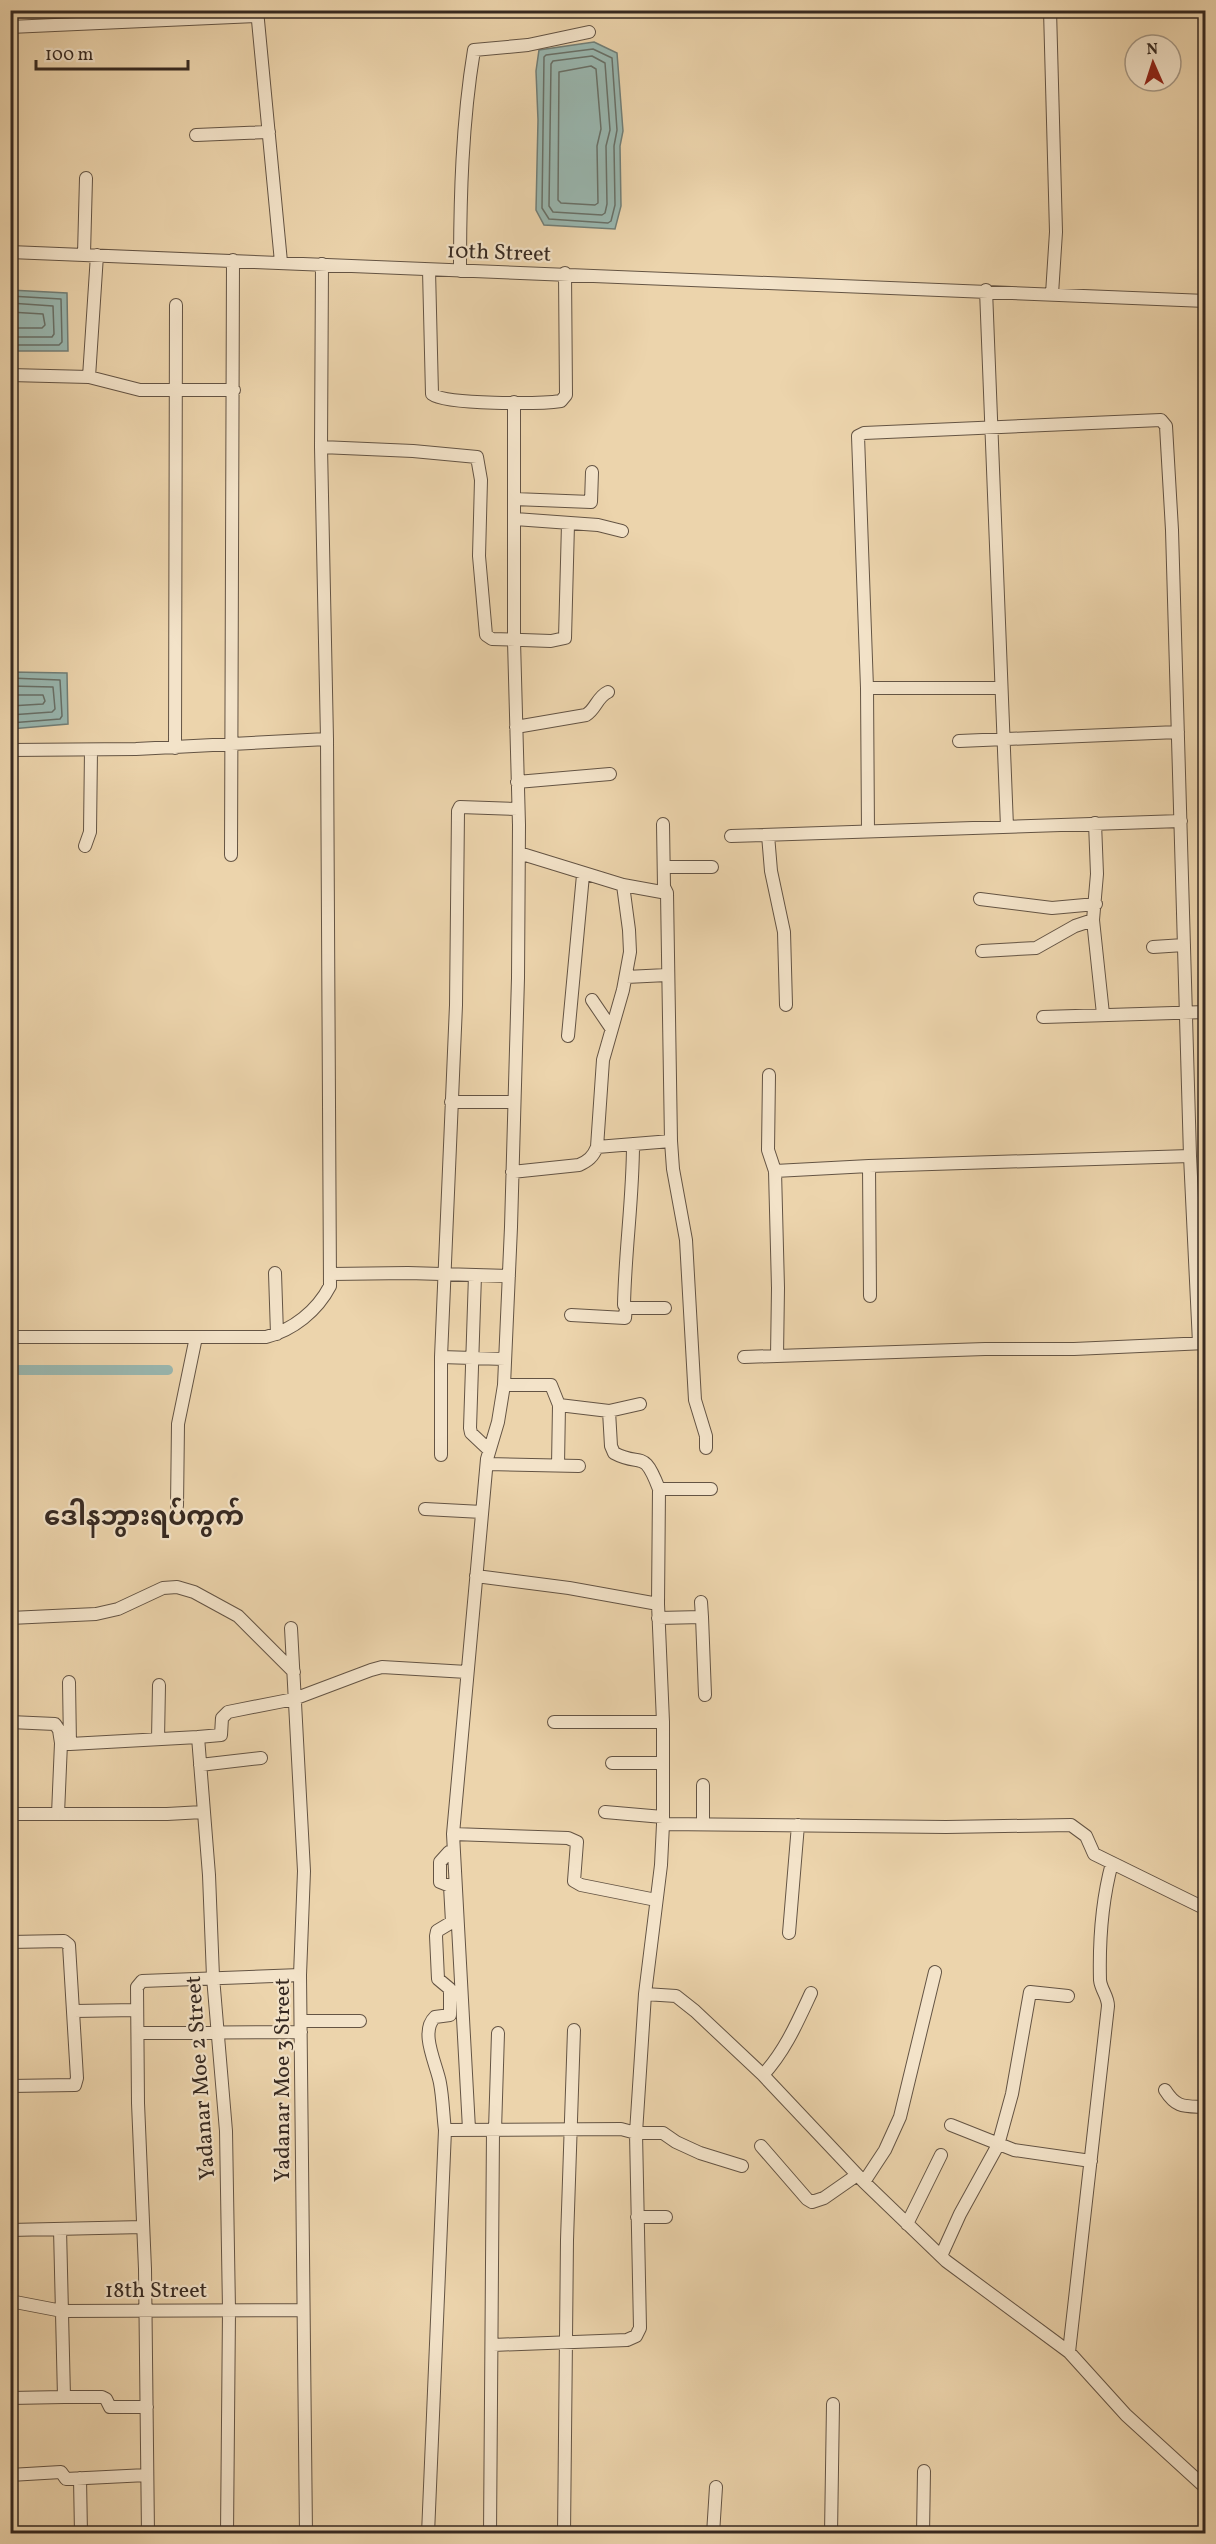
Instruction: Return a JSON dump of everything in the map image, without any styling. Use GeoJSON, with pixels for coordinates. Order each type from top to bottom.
{"type":"FeatureCollection","features":[{"type":"Feature","properties":{"kind":"street"},"geometry":{"type":"LineString","coordinates":[[1050,10],[1056,232],[1052,294]]}},
{"type":"Feature","properties":{"kind":"street"},"geometry":{"type":"LineString","coordinates":[[10,27],[257,13],[281,262]]}},
{"type":"Feature","properties":{"kind":"street"},"geometry":{"type":"LineString","coordinates":[[460,271],[461,184],[467,98],[474,50],[528,45],[589,32]]}},
{"type":"Feature","properties":{"kind":"street"},"geometry":{"type":"LineString","coordinates":[[196,135],[269,132]]}},
{"type":"Feature","properties":{"kind":"street"},"geometry":{"type":"LineString","coordinates":[[84,254],[86,178]]}},
{"type":"Feature","properties":{"kind":"street","name":"10th Street"},"geometry":{"type":"LineString","coordinates":[[10,252],[986,290],[1206,301]]}},
{"type":"Feature","properties":{"kind":"street"},"geometry":{"type":"LineString","coordinates":[[89,377],[97,255]]}},
{"type":"Feature","properties":{"kind":"street"},"geometry":{"type":"LineString","coordinates":[[231,855],[233,260]]}},
{"type":"Feature","properties":{"kind":"street"},"geometry":{"type":"LineString","coordinates":[[10,1337],[266,1337],[292,1327],[320,1300],[330,1286],[327,739],[321,447],[322,264]]}},
{"type":"Feature","properties":{"kind":"street"},"geometry":{"type":"LineString","coordinates":[[429,270],[432,394],[445,399],[514,402],[553,402],[561,400],[566,395],[565,273]]}},
{"type":"Feature","properties":{"kind":"street"},"geometry":{"type":"LineString","coordinates":[[986,290],[1007,827]]}},
{"type":"Feature","properties":{"kind":"street"},"geometry":{"type":"LineString","coordinates":[[175,748],[176,305]]}},
{"type":"Feature","properties":{"kind":"street"},"geometry":{"type":"LineString","coordinates":[[10,375],[89,377],[133,389],[234,390]]}},
{"type":"Feature","properties":{"kind":"street"},"geometry":{"type":"LineString","coordinates":[[469,2130],[453,1834],[487,1464],[498,1422],[504,1385],[509,1276],[519,853],[514,641],[514,402]]}},
{"type":"Feature","properties":{"kind":"street"},"geometry":{"type":"LineString","coordinates":[[744,1357],[985,1349],[1074,1349],[1202,1343],[1190,1156],[1172,519],[1165,424],[1158,419],[990,429],[864,433],[858,436],[867,688],[868,831]]}},
{"type":"Feature","properties":{"kind":"street"},"geometry":{"type":"LineString","coordinates":[[321,447],[413,451],[477,457],[482,480],[479,556],[484,630],[492,639],[514,641],[565,638],[568,524]]}},
{"type":"Feature","properties":{"kind":"street"},"geometry":{"type":"LineString","coordinates":[[514,499],[591,502],[592,472]]}},
{"type":"Feature","properties":{"kind":"street"},"geometry":{"type":"LineString","coordinates":[[515,519],[598,525],[622,531]]}},
{"type":"Feature","properties":{"kind":"street"},"geometry":{"type":"LineString","coordinates":[[867,688],[1000,688]]}},
{"type":"Feature","properties":{"kind":"street"},"geometry":{"type":"LineString","coordinates":[[516,727],[586,715],[593,709],[598,698],[608,692]]}},
{"type":"Feature","properties":{"kind":"street"},"geometry":{"type":"LineString","coordinates":[[959,741],[1179,732]]}},
{"type":"Feature","properties":{"kind":"street"},"geometry":{"type":"LineString","coordinates":[[10,750],[175,748],[327,739]]}},
{"type":"Feature","properties":{"kind":"street"},"geometry":{"type":"LineString","coordinates":[[85,846],[90,832],[91,750]]}},
{"type":"Feature","properties":{"kind":"street"},"geometry":{"type":"LineString","coordinates":[[517,782],[610,774]]}},
{"type":"Feature","properties":{"kind":"street"},"geometry":{"type":"LineString","coordinates":[[441,1455],[441,1358],[456,1005],[459,809],[460,807],[518,809]]}},
{"type":"Feature","properties":{"kind":"street"},"geometry":{"type":"LineString","coordinates":[[731,836],[1181,821]]}},
{"type":"Feature","properties":{"kind":"street"},"geometry":{"type":"LineString","coordinates":[[1095,823],[1096,904],[1093,920],[1103,1014]]}},
{"type":"Feature","properties":{"kind":"street"},"geometry":{"type":"LineString","coordinates":[[663,824],[664,887],[667,892],[671,1141],[673,1169],[686,1240],[695,1400],[706,1436],[706,1448]]}},
{"type":"Feature","properties":{"kind":"street"},"geometry":{"type":"LineString","coordinates":[[768,835],[770,864],[784,932],[786,1005]]}},
{"type":"Feature","properties":{"kind":"street"},"geometry":{"type":"LineString","coordinates":[[519,853],[583,875],[623,885],[667,892]]}},
{"type":"Feature","properties":{"kind":"street"},"geometry":{"type":"LineString","coordinates":[[664,867],[712,867]]}},
{"type":"Feature","properties":{"kind":"street"},"geometry":{"type":"LineString","coordinates":[[568,1036],[583,875]]}},
{"type":"Feature","properties":{"kind":"street"},"geometry":{"type":"LineString","coordinates":[[512,1172],[579,1165],[591,1157],[597,1147],[601,1071],[626,976],[630,942],[623,885]]}},
{"type":"Feature","properties":{"kind":"street"},"geometry":{"type":"LineString","coordinates":[[980,899],[1052,908],[1096,904]]}},
{"type":"Feature","properties":{"kind":"street"},"geometry":{"type":"LineString","coordinates":[[982,951],[1036,948],[1075,926],[1093,920]]}},
{"type":"Feature","properties":{"kind":"street"},"geometry":{"type":"LineString","coordinates":[[1153,947],[1184,945]]}},
{"type":"Feature","properties":{"kind":"street"},"geometry":{"type":"LineString","coordinates":[[626,976],[668,975]]}},
{"type":"Feature","properties":{"kind":"street"},"geometry":{"type":"LineString","coordinates":[[592,1000],[612,1028]]}},
{"type":"Feature","properties":{"kind":"street"},"geometry":{"type":"LineString","coordinates":[[1043,1017],[1206,1012]]}},
{"type":"Feature","properties":{"kind":"street"},"geometry":{"type":"LineString","coordinates":[[769,1075],[768,1150],[775,1171],[777,1356]]}},
{"type":"Feature","properties":{"kind":"street"},"geometry":{"type":"LineString","coordinates":[[451,1102],[513,1102]]}},
{"type":"Feature","properties":{"kind":"street"},"geometry":{"type":"LineString","coordinates":[[597,1147],[671,1141]]}},
{"type":"Feature","properties":{"kind":"street"},"geometry":{"type":"LineString","coordinates":[[571,1315],[625,1318],[625,1253],[632,1196],[633,1144]]}},
{"type":"Feature","properties":{"kind":"street"},"geometry":{"type":"LineString","coordinates":[[775,1171],[1190,1156]]}},
{"type":"Feature","properties":{"kind":"street"},"geometry":{"type":"LineString","coordinates":[[869,1166],[870,1296]]}},
{"type":"Feature","properties":{"kind":"street"},"geometry":{"type":"LineString","coordinates":[[331,1274],[367,1272],[509,1276]]}},
{"type":"Feature","properties":{"kind":"street"},"geometry":{"type":"LineString","coordinates":[[275,1273],[278,1334]]}},
{"type":"Feature","properties":{"kind":"street"},"geometry":{"type":"LineString","coordinates":[[474,1275],[470,1428],[471,1432],[489,1450]]}},
{"type":"Feature","properties":{"kind":"street"},"geometry":{"type":"LineString","coordinates":[[626,1307],[665,1308]]}},
{"type":"Feature","properties":{"kind":"street"},"geometry":{"type":"LineString","coordinates":[[177,1506],[178,1424],[196,1337]]}},
{"type":"Feature","properties":{"kind":"street"},"geometry":{"type":"LineString","coordinates":[[441,1358],[505,1359]]}},
{"type":"Feature","properties":{"kind":"street"},"geometry":{"type":"LineString","coordinates":[[504,1385],[551,1385],[559,1405],[558,1465]]}},
{"type":"Feature","properties":{"kind":"street"},"geometry":{"type":"LineString","coordinates":[[559,1405],[609,1411],[640,1404]]}},
{"type":"Feature","properties":{"kind":"street"},"geometry":{"type":"LineString","coordinates":[[493,2344],[627,2340],[636,2336],[640,2328],[636,2133],[645,1994],[663,1820],[663,1722],[658,1618],[659,1489],[653,1473],[643,1461],[614,1453],[611,1446],[609,1411]]}},
{"type":"Feature","properties":{"kind":"street"},"geometry":{"type":"LineString","coordinates":[[487,1464],[579,1466]]}},
{"type":"Feature","properties":{"kind":"street"},"geometry":{"type":"LineString","coordinates":[[659,1489],[711,1489]]}},
{"type":"Feature","properties":{"kind":"street"},"geometry":{"type":"LineString","coordinates":[[425,1509],[482,1512]]}},
{"type":"Feature","properties":{"kind":"street"},"geometry":{"type":"LineString","coordinates":[[476,1576],[569,1588],[658,1604]]}},
{"type":"Feature","properties":{"kind":"street"},"geometry":{"type":"LineString","coordinates":[[10,1618],[96,1614],[117,1610],[155,1591],[177,1587],[194,1592],[238,1616],[294,1672]]}},
{"type":"Feature","properties":{"kind":"street"},"geometry":{"type":"LineString","coordinates":[[701,1602],[705,1695]]}},
{"type":"Feature","properties":{"kind":"street"},"geometry":{"type":"LineString","coordinates":[[658,1618],[702,1617]]}},
{"type":"Feature","properties":{"kind":"street","name":"Yadanar Moe 3 Street"},"geometry":{"type":"LineString","coordinates":[[291,1628],[304,1871],[300,1975],[306,2534]]}},
{"type":"Feature","properties":{"kind":"street"},"geometry":{"type":"LineString","coordinates":[[66,1743],[221,1735],[222,1718],[228,1712],[294,1699],[327,1685],[382,1667],[467,1672]]}},
{"type":"Feature","properties":{"kind":"street"},"geometry":{"type":"LineString","coordinates":[[58,1814],[66,1743],[69,1682]]}},
{"type":"Feature","properties":{"kind":"street"},"geometry":{"type":"LineString","coordinates":[[158,1739],[159,1685]]}},
{"type":"Feature","properties":{"kind":"street"},"geometry":{"type":"LineString","coordinates":[[10,1722],[55,1724],[66,1743]]}},
{"type":"Feature","properties":{"kind":"street"},"geometry":{"type":"LineString","coordinates":[[554,1722],[663,1722]]}},
{"type":"Feature","properties":{"kind":"street","name":"Yadanar Moe 2 Street"},"geometry":{"type":"LineString","coordinates":[[198,1737],[213,1977],[226,2131],[229,2310],[227,2534]]}},
{"type":"Feature","properties":{"kind":"street"},"geometry":{"type":"LineString","coordinates":[[200,1765],[261,1758]]}},
{"type":"Feature","properties":{"kind":"street"},"geometry":{"type":"LineString","coordinates":[[612,1762],[663,1763]]}},
{"type":"Feature","properties":{"kind":"street"},"geometry":{"type":"LineString","coordinates":[[703,1785],[703,1823]]}},
{"type":"Feature","properties":{"kind":"street"},"geometry":{"type":"LineString","coordinates":[[10,1814],[203,1812]]}},
{"type":"Feature","properties":{"kind":"street"},"geometry":{"type":"LineString","coordinates":[[605,1812],[703,1823],[946,1827],[1060,1823],[1080,1830],[1094,1854],[1206,1909]]}},
{"type":"Feature","properties":{"kind":"street"},"geometry":{"type":"LineString","coordinates":[[789,1933],[798,1825]]}},
{"type":"Feature","properties":{"kind":"street"},"geometry":{"type":"LineString","coordinates":[[453,1834],[568,1838],[577,1842],[574,1881],[581,1885],[656,1900]]}},
{"type":"Feature","properties":{"kind":"street"},"geometry":{"type":"LineString","coordinates":[[428,2534],[445,2130],[440,2082],[429,2038],[430,2026],[435,2017],[450,2015],[450,1989],[438,1979],[436,1936],[437,1931],[452,1922],[450,1886],[440,1882],[440,1862],[449,1852],[454,1852]]}},
{"type":"Feature","properties":{"kind":"street"},"geometry":{"type":"LineString","coordinates":[[1070,2352],[1108,2006],[1100,1982],[1100,1945],[1107,1883],[1112,1863]]}},
{"type":"Feature","properties":{"kind":"street"},"geometry":{"type":"LineString","coordinates":[[10,1942],[68,1942],[74,2011],[76,2084],[10,2086]]}},
{"type":"Feature","properties":{"kind":"street"},"geometry":{"type":"LineString","coordinates":[[761,2146],[812,2202],[824,2199],[861,2178],[885,2150],[900,2117],[935,1972]]}},
{"type":"Feature","properties":{"kind":"street"},"geometry":{"type":"LineString","coordinates":[[148,2534],[137,1988],[142,1981],[300,1975]]}},
{"type":"Feature","properties":{"kind":"street"},"geometry":{"type":"LineString","coordinates":[[941,2256],[960,2214],[998,2145],[1012,2094],[1030,1992],[1033,1990],[1068,1996]]}},
{"type":"Feature","properties":{"kind":"street"},"geometry":{"type":"LineString","coordinates":[[763,2075],[788,2042],[811,1993]]}},
{"type":"Feature","properties":{"kind":"street"},"geometry":{"type":"LineString","coordinates":[[645,1994],[670,1995],[682,2000],[763,2075],[861,2178],[941,2256],[1070,2352],[1126,2415],[1206,2487]]}},
{"type":"Feature","properties":{"kind":"street"},"geometry":{"type":"LineString","coordinates":[[74,2011],[137,2010]]}},
{"type":"Feature","properties":{"kind":"street"},"geometry":{"type":"LineString","coordinates":[[138,2033],[218,2034],[360,2021]]}},
{"type":"Feature","properties":{"kind":"street"},"geometry":{"type":"LineString","coordinates":[[564,2534],[570,2130],[574,2030]]}},
{"type":"Feature","properties":{"kind":"street"},"geometry":{"type":"LineString","coordinates":[[490,2534],[494,2130],[498,2033]]}},
{"type":"Feature","properties":{"kind":"street"},"geometry":{"type":"LineString","coordinates":[[1165,2090],[1180,2106],[1206,2107]]}},
{"type":"Feature","properties":{"kind":"street"},"geometry":{"type":"LineString","coordinates":[[951,2125],[998,2145],[1032,2155],[1091,2161]]}},
{"type":"Feature","properties":{"kind":"street"},"geometry":{"type":"LineString","coordinates":[[445,2130],[621,2129],[636,2133],[663,2133],[700,2153],[742,2166]]}},
{"type":"Feature","properties":{"kind":"street"},"geometry":{"type":"LineString","coordinates":[[907,2224],[940,2155]]}},
{"type":"Feature","properties":{"kind":"street"},"geometry":{"type":"LineString","coordinates":[[637,2217],[666,2217]]}},
{"type":"Feature","properties":{"kind":"street"},"geometry":{"type":"LineString","coordinates":[[10,2230],[143,2227]]}},
{"type":"Feature","properties":{"kind":"street"},"geometry":{"type":"LineString","coordinates":[[60,2229],[64,2397]]}},
{"type":"Feature","properties":{"kind":"street","name":"18th Street"},"geometry":{"type":"LineString","coordinates":[[10,2301],[62,2311],[303,2310]]}},
{"type":"Feature","properties":{"kind":"street"},"geometry":{"type":"LineString","coordinates":[[10,2398],[102,2397],[106,2398],[110,2407],[147,2407]]}},
{"type":"Feature","properties":{"kind":"street"},"geometry":{"type":"LineString","coordinates":[[831,2534],[833,2404]]}},
{"type":"Feature","properties":{"kind":"street"},"geometry":{"type":"LineString","coordinates":[[923,2534],[924,2471]]}},
{"type":"Feature","properties":{"kind":"street"},"geometry":{"type":"LineString","coordinates":[[10,2475],[61,2472],[66,2479],[147,2475]]}},
{"type":"Feature","properties":{"kind":"street"},"geometry":{"type":"LineString","coordinates":[[80,2478],[81,2534]]}},
{"type":"Feature","properties":{"kind":"street"},"geometry":{"type":"LineString","coordinates":[[714,2534],[716,2487]]}},
{"type":"Feature","properties":{"kind":"water"},"geometry":{"type":"Polygon","coordinates":[[[594,42],[617,53],[623,131],[620,146],[621,206],[615,229],[544,225],[536,210],[538,120],[536,71],[539,50],[594,42]]]}},
{"type":"Feature","properties":{"kind":"water"},"geometry":{"type":"Polygon","coordinates":[[[10,290],[67,293],[68,351],[11,351],[10,290]]]}},
{"type":"Feature","properties":{"kind":"water"},"geometry":{"type":"Polygon","coordinates":[[[11,672],[67,673],[68,724],[11,729],[11,672]]]}},
{"type":"Feature","properties":{"kind":"waterway"},"geometry":{"type":"LineString","coordinates":[[10,1370],[168,1370]]}},
{"type":"Feature","properties":{"kind":"district","name":"ဒေါနဘွားရပ်ကွက်"},"geometry":{"type":"Point","coordinates":[144,1516]}}]}
